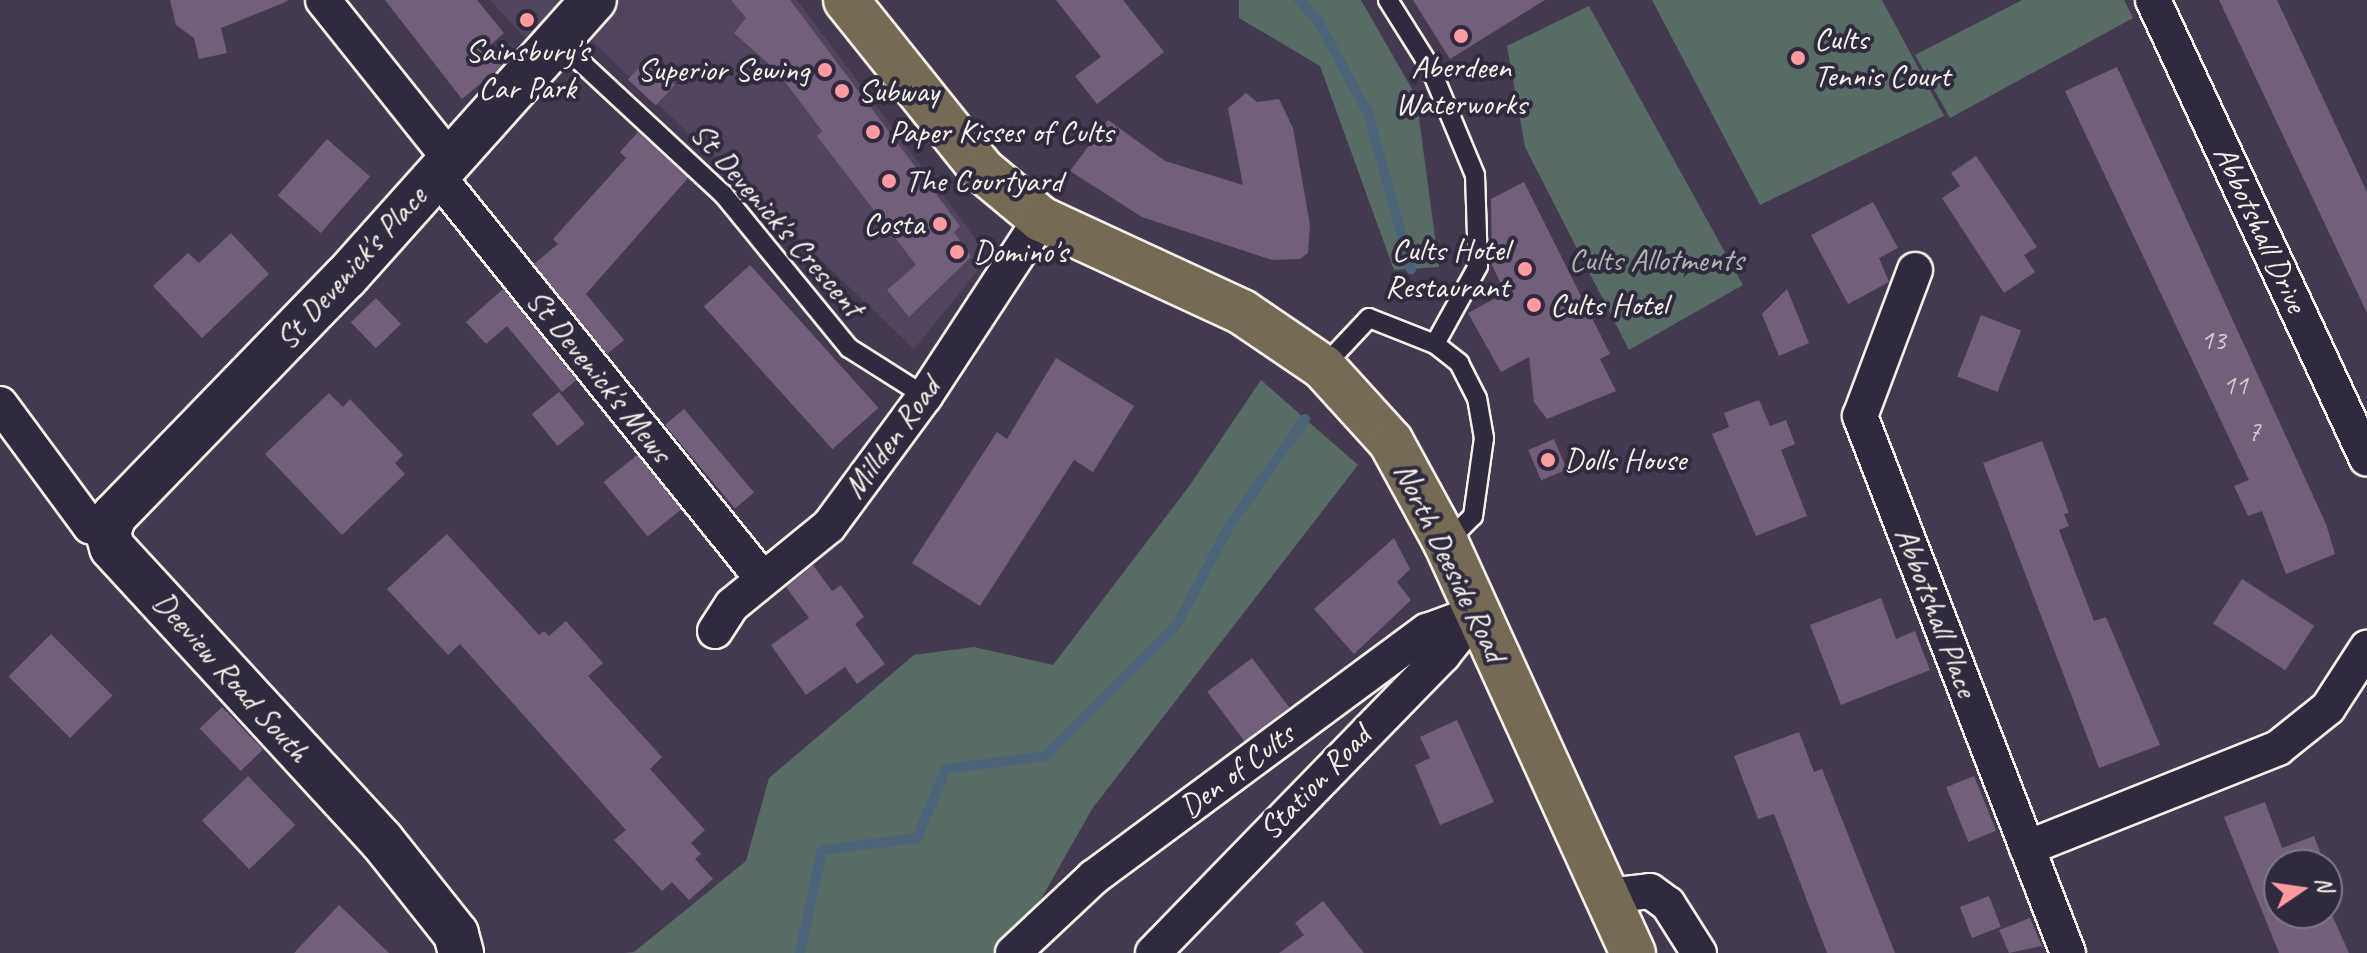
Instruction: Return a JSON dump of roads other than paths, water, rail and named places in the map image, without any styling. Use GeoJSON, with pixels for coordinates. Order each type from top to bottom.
{"type":"FeatureCollection","features":[{"type":"Feature","properties":{"kind":"main road","name":"North Deeside Road"},"geometry":{"type":"LineString","coordinates":[[846,0],[982,170],[1041,219],[1188,283],[1242,312],[1323,367],[1391,442],[1446,543],[1633,953]]}},
{"type":"Feature","properties":{"kind":"street","name":"St Devenick's Mews"},"geometry":{"type":"LineString","coordinates":[[323,0],[442,166],[762,578]]}},
{"type":"Feature","properties":{"kind":"street","name":"St Devenick's Place"},"geometry":{"type":"LineString","coordinates":[[111,524],[181,453],[594,0]]}},
{"type":"Feature","properties":{"kind":"street","name":"Abbotshall Drive"},"geometry":{"type":"LineString","coordinates":[[2153,0],[2367,459]]}},
{"type":"Feature","properties":{"kind":"street","name":"Millden Road"},"geometry":{"type":"LineString","coordinates":[[715,631],[732,605],[829,526],[925,396],[1041,219]]}},
{"type":"Feature","properties":{"kind":"street","name":"Abbotshall Place"},"geometry":{"type":"LineString","coordinates":[[1915,270],[1860,416],[2068,953]]}},
{"type":"Feature","properties":{"kind":"street","name":"Deeview Road South"},"geometry":{"type":"LineString","coordinates":[[0,404],[90,526],[111,524],[112,547],[382,841],[456,934],[461,953]]}},
{"type":"Feature","properties":{"kind":"street","name":"Den of Cults"},"geometry":{"type":"LineString","coordinates":[[1013,953],[1094,877],[1390,658],[1427,631],[1476,613]]}},
{"type":"Feature","properties":{"kind":"street","name":"Station Road"},"geometry":{"type":"LineString","coordinates":[[1153,953],[1443,655],[1476,613]]}},
{"type":"Feature","properties":{"kind":"street"},"geometry":{"type":"LineString","coordinates":[[2027,848],[2278,748],[2328,708],[2367,648]]}},
{"type":"Feature","properties":{"kind":"street"},"geometry":{"type":"LineString","coordinates":[[1608,896],[1650,891],[1668,904],[1699,953]]}},
{"type":"Feature","properties":{"kind":"lane"},"geometry":{"type":"LineString","coordinates":[[1388,0],[1430,67],[1475,175],[1478,266],[1435,344]]}},
{"type":"Feature","properties":{"kind":"lane","name":"St Devenick's Crescent"},"geometry":{"type":"LineString","coordinates":[[557,40],[723,194],[849,348],[925,396]]}},
{"type":"Feature","properties":{"kind":"lane"},"geometry":{"type":"LineString","coordinates":[[1323,367],[1369,318],[1435,344],[1459,363],[1477,398],[1484,438],[1473,516],[1446,543]]}},
{"type":"Feature","properties":{"kind":"waterway"},"geometry":{"type":"LineString","coordinates":[[1299,0],[1318,21],[1368,113],[1411,269]]}},
{"type":"Feature","properties":{"kind":"waterway"},"geometry":{"type":"LineString","coordinates":[[800,953],[822,850],[917,838],[946,769],[1045,756],[1176,626],[1230,525],[1305,419]]}},
{"type":"Feature","properties":{"kind":"place","name":"Sainsbury's Car Park"},"geometry":{"type":"Point","coordinates":[527,20]}},
{"type":"Feature","properties":{"kind":"place","name":"Aberdeen Waterworks"},"geometry":{"type":"Point","coordinates":[1461,36]}},
{"type":"Feature","properties":{"kind":"place","name":"Cults Tennis Court"},"geometry":{"type":"Point","coordinates":[1798,58]}},
{"type":"Feature","properties":{"kind":"place","name":"Superior Sewing"},"geometry":{"type":"Point","coordinates":[825,70]}},
{"type":"Feature","properties":{"kind":"place","name":"Subway"},"geometry":{"type":"Point","coordinates":[842,91]}},
{"type":"Feature","properties":{"kind":"place","name":"Paper Kisses of Cults"},"geometry":{"type":"Point","coordinates":[873,132]}},
{"type":"Feature","properties":{"kind":"place","name":"The Courtyard"},"geometry":{"type":"Point","coordinates":[889,181]}},
{"type":"Feature","properties":{"kind":"place","name":"Costa"},"geometry":{"type":"Point","coordinates":[940,224]}},
{"type":"Feature","properties":{"kind":"place","name":"Domino's"},"geometry":{"type":"Point","coordinates":[957,252]}},
{"type":"Feature","properties":{"kind":"place","name":"Cults Hotel Restaurant"},"geometry":{"type":"Point","coordinates":[1525,269]}},
{"type":"Feature","properties":{"kind":"place","name":"Cults Hotel"},"geometry":{"type":"Point","coordinates":[1534,305]}},
{"type":"Feature","properties":{"kind":"place","name":"Dolls House"},"geometry":{"type":"Point","coordinates":[1548,460]}},
{"type":"Feature","properties":{"kind":"park label","name":"Cults Allotments"},"geometry":{"type":"Point","coordinates":[1656,260]}}]}
